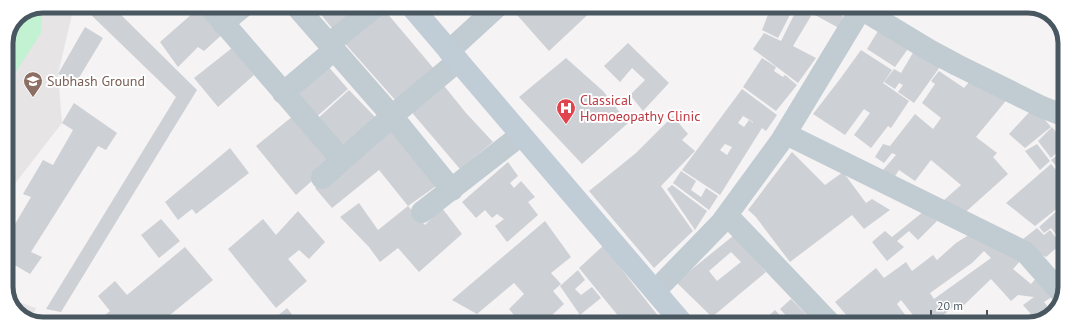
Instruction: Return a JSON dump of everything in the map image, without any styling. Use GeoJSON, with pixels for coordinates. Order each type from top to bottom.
{"type":"FeatureCollection","features":[{"type":"Feature","properties":{"kind":"street"},"geometry":{"type":"LineString","coordinates":[[216,13],[342,160]]}},
{"type":"Feature","properties":{"kind":"street"},"geometry":{"type":"LineString","coordinates":[[224,23],[236,13]]}},
{"type":"Feature","properties":{"kind":"street"},"geometry":{"type":"LineString","coordinates":[[302,13],[392,116],[452,190]]}},
{"type":"Feature","properties":{"kind":"street"},"geometry":{"type":"LineString","coordinates":[[283,93],[368,13]]}},
{"type":"Feature","properties":{"kind":"street"},"geometry":{"type":"LineString","coordinates":[[416,13],[677,317]]}},
{"type":"Feature","properties":{"kind":"street"},"geometry":{"type":"LineString","coordinates":[[322,178],[392,116],[453,56],[492,13]]}},
{"type":"Feature","properties":{"kind":"street"},"geometry":{"type":"LineString","coordinates":[[655,291],[721,223],[786,134],[856,13]]}},
{"type":"Feature","properties":{"kind":"street"},"geometry":{"type":"LineString","coordinates":[[867,13],[957,65],[1042,108],[1058,114]]}},
{"type":"Feature","properties":{"kind":"street"},"geometry":{"type":"LineString","coordinates":[[786,134],[1024,252],[1058,289]]}},
{"type":"Feature","properties":{"kind":"street"},"geometry":{"type":"LineString","coordinates":[[422,212],[522,135]]}},
{"type":"Feature","properties":{"kind":"street"},"geometry":{"type":"LineString","coordinates":[[727,215],[824,317]]}},
{"type":"Feature","properties":{"kind":"shaded area","name":"Subhash Ground"},"geometry":{"type":"Polygon","coordinates":[[[43,13],[72,13],[58,74],[62,123],[13,186],[13,43],[15,32],[18,27],[32,15],[43,13]]]}},
{"type":"Feature","properties":{"kind":"shaded area"},"geometry":{"type":"Polygon","coordinates":[[[17,301],[36,308],[33,315],[25,311],[17,301]]]}},
{"type":"Feature","properties":{"kind":"green space"},"geometry":{"type":"Polygon","coordinates":[[[42,13],[41,33],[13,76],[13,43],[15,32],[18,27],[32,15],[42,13]]]}},
{"type":"Feature","properties":{"kind":"building"},"geometry":{"type":"Polygon","coordinates":[[[89,13],[119,13],[197,90],[61,312],[46,309],[176,97],[89,13]]]}},
{"type":"Feature","properties":{"kind":"building"},"geometry":{"type":"Polygon","coordinates":[[[193,13],[208,13],[226,31],[204,51],[198,47],[178,67],[160,42],[193,13]]]}},
{"type":"Feature","properties":{"kind":"building"},"geometry":{"type":"Polygon","coordinates":[[[320,13],[361,13],[336,33],[320,13]]]}},
{"type":"Feature","properties":{"kind":"building"},"geometry":{"type":"Polygon","coordinates":[[[373,13],[387,13],[435,70],[397,102],[341,39],[373,13]]]}},
{"type":"Feature","properties":{"kind":"building"},"geometry":{"type":"Polygon","coordinates":[[[515,13],[590,13],[549,51],[515,13]]]}},
{"type":"Feature","properties":{"kind":"building"},"geometry":{"type":"Polygon","coordinates":[[[769,13],[791,13],[778,38],[762,30],[769,13]]]}},
{"type":"Feature","properties":{"kind":"building"},"geometry":{"type":"Polygon","coordinates":[[[795,13],[805,13],[811,16],[793,46],[816,58],[798,83],[753,49],[764,33],[781,41],[795,13]]]}},
{"type":"Feature","properties":{"kind":"building"},"geometry":{"type":"Polygon","coordinates":[[[811,13],[837,13],[843,16],[839,28],[811,13]]]}},
{"type":"Feature","properties":{"kind":"building"},"geometry":{"type":"Polygon","coordinates":[[[881,26],[910,46],[895,67],[867,49],[881,26]]]}},
{"type":"Feature","properties":{"kind":"building"},"geometry":{"type":"Polygon","coordinates":[[[85,27],[103,38],[77,81],[58,74],[85,27]]]}},
{"type":"Feature","properties":{"kind":"building"},"geometry":{"type":"Polygon","coordinates":[[[628,43],[669,83],[643,111],[630,95],[645,80],[632,68],[620,82],[604,66],[628,43]]]}},
{"type":"Feature","properties":{"kind":"building"},"geometry":{"type":"Polygon","coordinates":[[[917,46],[942,64],[914,103],[898,92],[903,85],[899,83],[895,89],[884,82],[894,69],[901,73],[917,46]]]}},
{"type":"Feature","properties":{"kind":"building"},"geometry":{"type":"Polygon","coordinates":[[[232,48],[254,75],[218,107],[194,78],[232,48]]]}},
{"type":"Feature","properties":{"kind":"building"},"geometry":{"type":"Polygon","coordinates":[[[861,50],[892,70],[883,83],[909,101],[891,128],[888,126],[871,148],[854,135],[870,113],[864,109],[845,135],[813,114],[861,50]]]}},
{"type":"Feature","properties":{"kind":"building"},"geometry":{"type":"Polygon","coordinates":[[[566,58],[603,91],[628,123],[582,164],[519,97],[566,58]]]}},
{"type":"Feature","properties":{"kind":"building"},"geometry":{"type":"Polygon","coordinates":[[[762,58],[776,67],[774,71],[783,77],[785,75],[797,85],[776,111],[743,87],[762,58]]]}},
{"type":"Feature","properties":{"kind":"building"},"geometry":{"type":"Polygon","coordinates":[[[326,64],[348,89],[314,119],[292,94],[326,64]]]}},
{"type":"Feature","properties":{"kind":"building"},"geometry":{"type":"Polygon","coordinates":[[[939,71],[964,88],[969,82],[1009,97],[976,137],[997,153],[993,157],[1008,174],[960,217],[943,201],[961,185],[931,160],[915,181],[899,170],[894,178],[883,170],[896,155],[892,153],[884,163],[875,157],[883,144],[890,146],[915,114],[933,129],[941,118],[922,103],[935,84],[931,81],[939,71]]]}},
{"type":"Feature","properties":{"kind":"building"},"geometry":{"type":"Polygon","coordinates":[[[441,82],[466,113],[493,142],[460,169],[408,108],[441,82]]]}},
{"type":"Feature","properties":{"kind":"building"},"geometry":{"type":"Polygon","coordinates":[[[742,89],[777,115],[766,131],[762,128],[720,195],[682,170],[742,89]],[[743,116],[738,123],[744,127],[749,120],[753,123],[753,122],[743,116]],[[725,144],[720,150],[727,155],[732,147],[725,144]]]}},
{"type":"Feature","properties":{"kind":"building"},"geometry":{"type":"Polygon","coordinates":[[[349,90],[378,120],[342,151],[315,121],[349,90]]]}},
{"type":"Feature","properties":{"kind":"building"},"geometry":{"type":"Polygon","coordinates":[[[74,103],[117,133],[106,150],[98,146],[31,252],[42,257],[30,274],[13,264],[13,228],[31,197],[23,194],[43,160],[53,165],[73,130],[62,123],[74,103]]]}},
{"type":"Feature","properties":{"kind":"building"},"geometry":{"type":"Polygon","coordinates":[[[1034,107],[1051,127],[1025,148],[1009,134],[1034,107]]]}},
{"type":"Feature","properties":{"kind":"building"},"geometry":{"type":"Polygon","coordinates":[[[293,116],[331,164],[296,195],[256,146],[293,116]]]}},
{"type":"Feature","properties":{"kind":"building"},"geometry":{"type":"Polygon","coordinates":[[[673,116],[688,134],[682,140],[695,151],[661,186],[693,231],[654,268],[589,191],[636,153],[673,116]]]}},
{"type":"Feature","properties":{"kind":"building"},"geometry":{"type":"Polygon","coordinates":[[[1052,127],[1058,134],[1058,152],[1051,158],[1038,141],[1052,127]]]}},
{"type":"Feature","properties":{"kind":"building"},"geometry":{"type":"Polygon","coordinates":[[[389,128],[439,184],[408,206],[379,170],[332,208],[315,188],[389,128]]]}},
{"type":"Feature","properties":{"kind":"building"},"geometry":{"type":"Polygon","coordinates":[[[1037,144],[1050,161],[1040,170],[1025,151],[1037,144]]]}},
{"type":"Feature","properties":{"kind":"building"},"geometry":{"type":"Polygon","coordinates":[[[230,148],[249,173],[196,214],[192,209],[178,220],[165,202],[230,148]]]}},
{"type":"Feature","properties":{"kind":"building"},"geometry":{"type":"Polygon","coordinates":[[[792,152],[825,185],[843,172],[866,203],[872,199],[890,210],[864,229],[852,215],[790,262],[755,216],[748,210],[792,152]]]}},
{"type":"Feature","properties":{"kind":"building"},"geometry":{"type":"Polygon","coordinates":[[[1058,155],[1058,168],[1051,160],[1058,155]]]}},
{"type":"Feature","properties":{"kind":"building"},"geometry":{"type":"Polygon","coordinates":[[[508,162],[518,176],[510,183],[514,188],[521,181],[535,197],[528,202],[538,215],[507,242],[495,226],[504,219],[497,214],[492,218],[485,210],[476,218],[462,202],[508,162]]]}},
{"type":"Feature","properties":{"kind":"building"},"geometry":{"type":"Polygon","coordinates":[[[1051,164],[1058,172],[1058,208],[1035,226],[1006,203],[1051,164]]]}},
{"type":"Feature","properties":{"kind":"building"},"geometry":{"type":"Polygon","coordinates":[[[681,171],[696,181],[691,190],[701,197],[706,188],[718,196],[709,210],[673,183],[681,171]]]}},
{"type":"Feature","properties":{"kind":"building"},"geometry":{"type":"Polygon","coordinates":[[[672,185],[707,211],[695,230],[667,189],[672,185]]]}},
{"type":"Feature","properties":{"kind":"building"},"geometry":{"type":"Polygon","coordinates":[[[359,203],[378,230],[408,206],[425,225],[442,208],[462,234],[419,272],[398,248],[380,262],[369,247],[340,217],[359,203]]]}},
{"type":"Feature","properties":{"kind":"building"},"geometry":{"type":"Polygon","coordinates":[[[1058,210],[1058,237],[1051,228],[1044,233],[1039,227],[1058,210]]]}},
{"type":"Feature","properties":{"kind":"building"},"geometry":{"type":"Polygon","coordinates":[[[298,211],[325,242],[309,259],[299,250],[288,259],[307,281],[276,308],[228,249],[263,219],[276,235],[298,211]]]}},
{"type":"Feature","properties":{"kind":"building"},"geometry":{"type":"Polygon","coordinates":[[[923,212],[937,221],[918,240],[909,231],[897,241],[904,247],[887,261],[872,242],[885,231],[892,237],[923,212]]]}},
{"type":"Feature","properties":{"kind":"building"},"geometry":{"type":"Polygon","coordinates":[[[161,219],[180,241],[159,258],[141,235],[161,219]]]}},
{"type":"Feature","properties":{"kind":"building"},"geometry":{"type":"Polygon","coordinates":[[[545,221],[571,257],[551,273],[561,284],[553,291],[564,304],[551,316],[552,317],[516,317],[509,309],[524,294],[514,283],[477,314],[452,300],[545,221]]]}},
{"type":"Feature","properties":{"kind":"building"},"geometry":{"type":"Polygon","coordinates":[[[1037,228],[1044,235],[1050,230],[1058,240],[1058,247],[1046,257],[1018,243],[1037,228]]]}},
{"type":"Feature","properties":{"kind":"building"},"geometry":{"type":"Polygon","coordinates":[[[972,233],[1021,260],[1013,269],[1031,284],[1037,277],[1055,295],[1044,302],[1049,308],[1046,311],[1033,316],[1023,305],[1034,297],[1018,295],[1011,301],[991,279],[963,306],[959,302],[941,317],[914,317],[901,300],[897,304],[907,317],[848,317],[835,302],[876,268],[884,278],[906,262],[912,271],[933,255],[937,260],[956,243],[972,233]],[[984,251],[972,263],[930,293],[934,299],[991,258],[984,251]]]}},
{"type":"Feature","properties":{"kind":"building"},"geometry":{"type":"Polygon","coordinates":[[[733,236],[766,272],[712,317],[676,282],[733,236]],[[731,252],[709,271],[717,281],[741,262],[731,252]]]}},
{"type":"Feature","properties":{"kind":"building"},"geometry":{"type":"Polygon","coordinates":[[[604,245],[659,317],[619,317],[579,268],[604,245]]]}},
{"type":"Feature","properties":{"kind":"building"},"geometry":{"type":"Polygon","coordinates":[[[185,247],[213,280],[167,317],[102,317],[110,311],[98,296],[115,281],[127,295],[185,247]]]}},
{"type":"Feature","properties":{"kind":"building"},"geometry":{"type":"Polygon","coordinates":[[[578,270],[585,280],[575,289],[581,295],[592,287],[601,298],[580,315],[560,286],[578,270]]]}},
{"type":"Feature","properties":{"kind":"building"},"geometry":{"type":"Polygon","coordinates":[[[791,299],[809,317],[787,317],[780,309],[791,299]]]}},
{"type":"Feature","properties":{"kind":"building"},"geometry":{"type":"Polygon","coordinates":[[[287,308],[294,317],[276,317],[287,308]]]}},
{"type":"Feature","properties":{"kind":"building"},"geometry":{"type":"Polygon","coordinates":[[[775,310],[782,317],[768,317],[775,310]]]}},
{"type":"Feature","properties":{"kind":"place","name":"Subhash Ground"},"geometry":{"type":"Point","coordinates":[33,98]}},
{"type":"Feature","properties":{"kind":"place","name":"Classical Homoeopathy Clinic"},"geometry":{"type":"Point","coordinates":[566,125]}}]}
